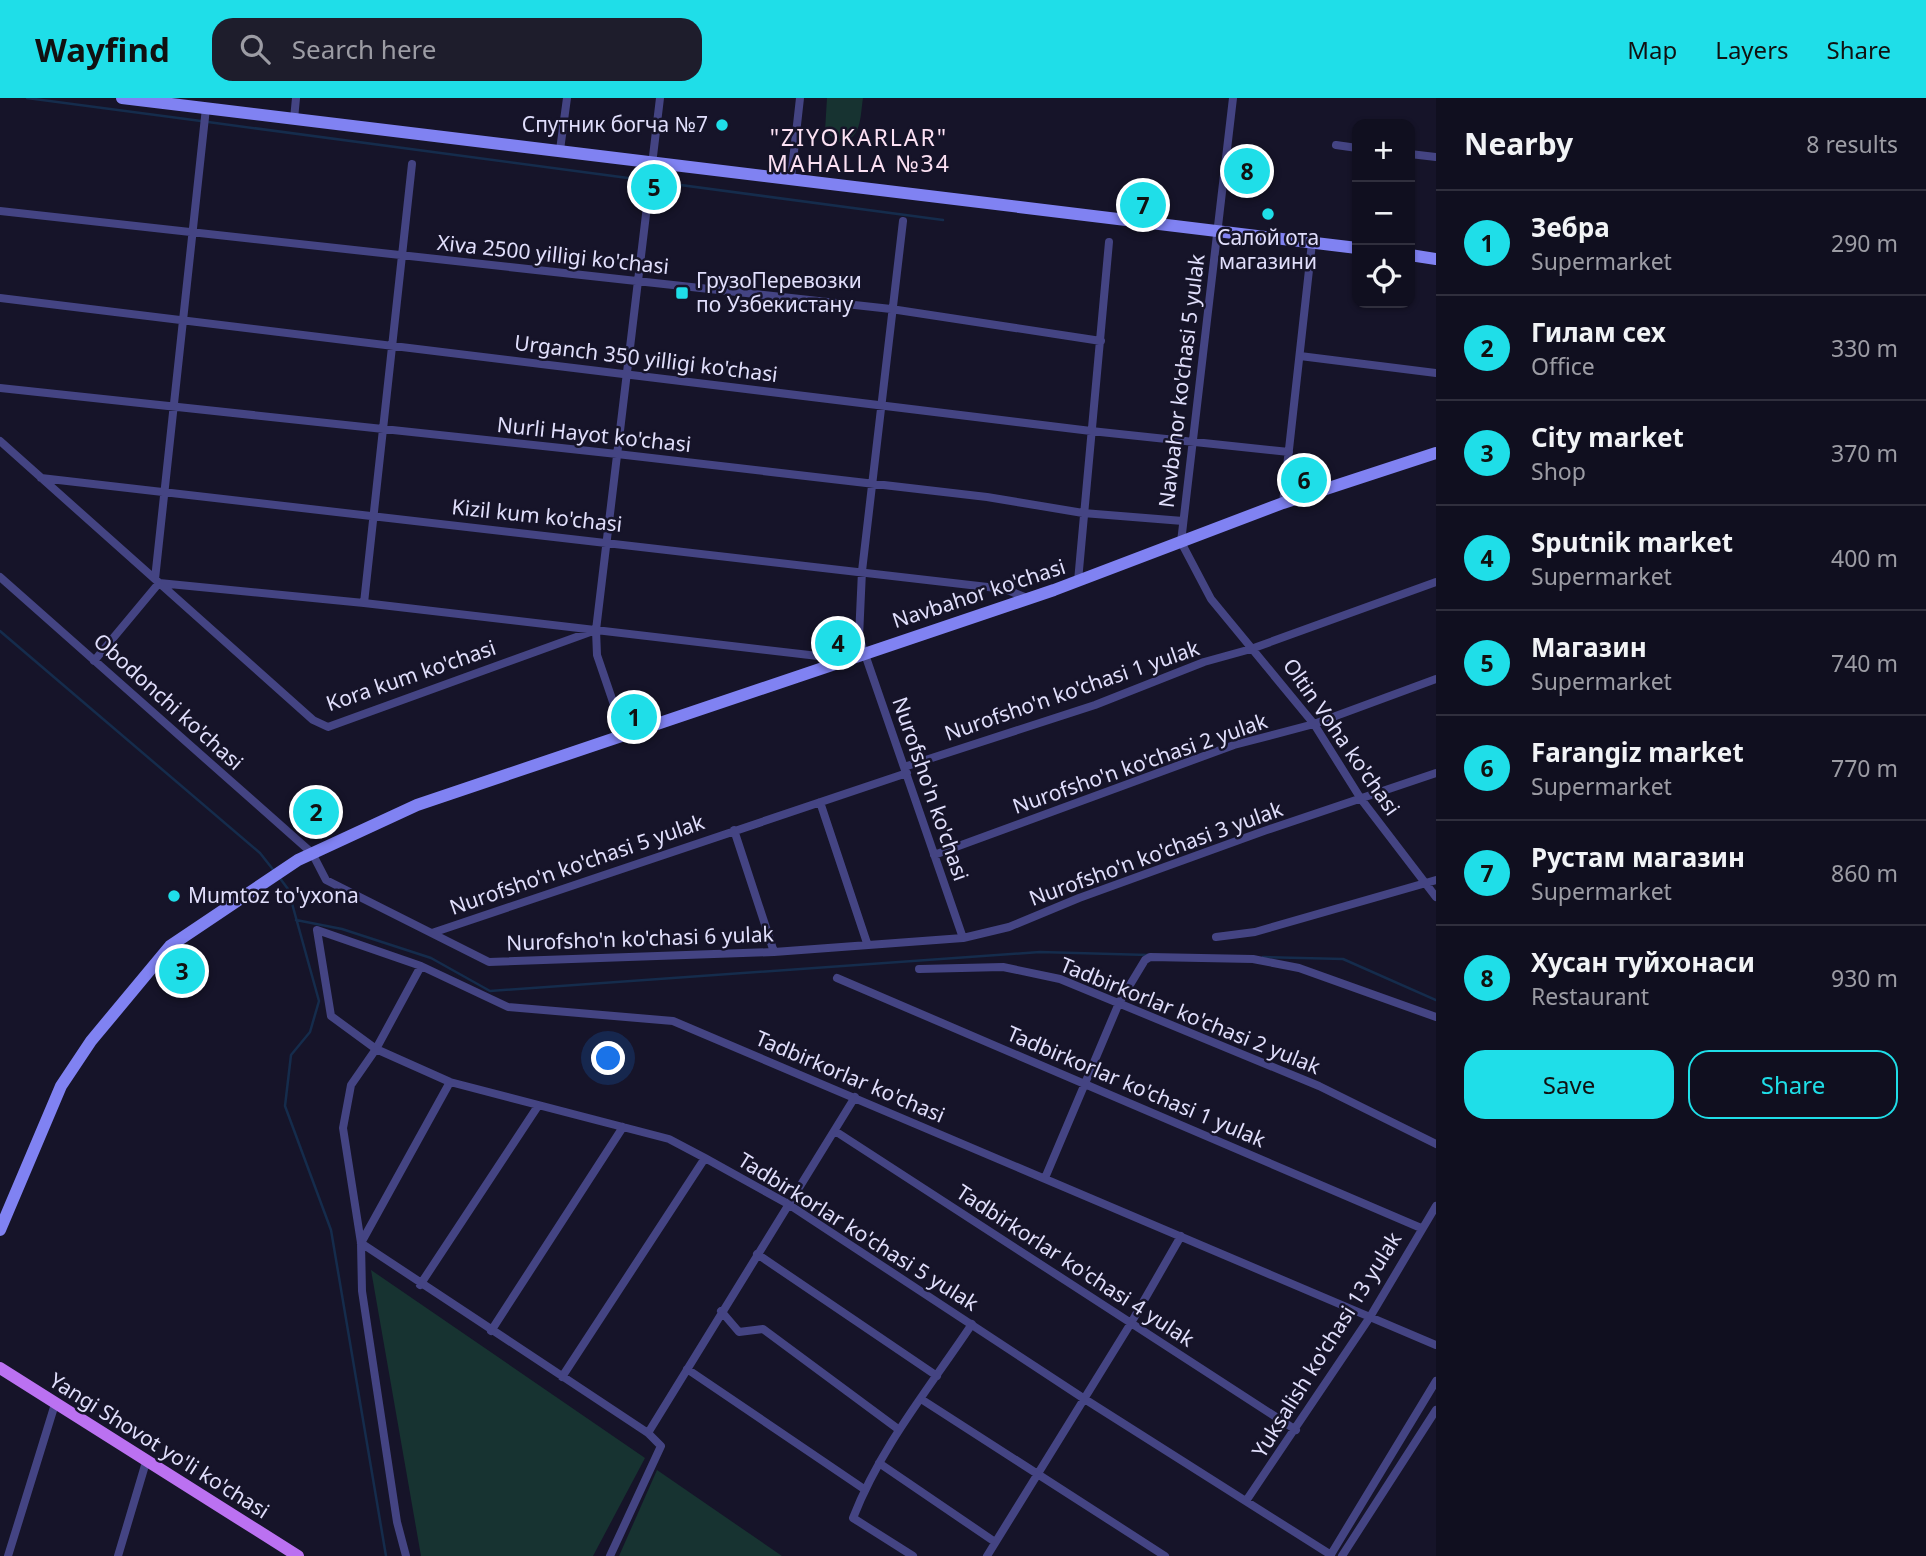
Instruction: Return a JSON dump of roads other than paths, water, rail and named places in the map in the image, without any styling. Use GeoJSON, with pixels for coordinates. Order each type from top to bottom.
{"type":"FeatureCollection","features":[{"type":"Feature","properties":{"kind":"main road"},"geometry":{"type":"LineString","coordinates":[[122,98],[1352,247]]}},
{"type":"Feature","properties":{"kind":"main road"},"geometry":{"type":"LineString","coordinates":[[1415,256],[1436,258]]}},
{"type":"Feature","properties":{"kind":"main road","name":"Navbahor ko'chasi"},"geometry":{"type":"LineString","coordinates":[[0,1230],[61,1086],[91,1041],[170,946],[298,860],[417,805],[625,737],[864,652],[1078,581],[1283,503],[1436,453]]}},
{"type":"Feature","properties":{"kind":"main road","name":"Yangi Shovot yo'li ko'chasi"},"geometry":{"type":"LineString","coordinates":[[0,1368],[298,1556]]}},
{"type":"Feature","properties":{"kind":"street"},"geometry":{"type":"LineString","coordinates":[[294,119],[296,98]]}},
{"type":"Feature","properties":{"kind":"street"},"geometry":{"type":"LineString","coordinates":[[560,150],[567,98]]}},
{"type":"Feature","properties":{"kind":"street"},"geometry":{"type":"LineString","coordinates":[[625,737],[597,655],[596,630],[660,98]]}},
{"type":"Feature","properties":{"kind":"street"},"geometry":{"type":"LineString","coordinates":[[791,178],[800,98]]}},
{"type":"Feature","properties":{"kind":"street","name":"Navbahor ko'chasi 5 yulak"},"geometry":{"type":"LineString","coordinates":[[1181,542],[1233,98]]}},
{"type":"Feature","properties":{"kind":"street"},"geometry":{"type":"LineString","coordinates":[[94,661],[157,581],[206,108]]}},
{"type":"Feature","properties":{"kind":"street"},"geometry":{"type":"LineString","coordinates":[[1336,145],[1352,147]]}},
{"type":"Feature","properties":{"kind":"street"},"geometry":{"type":"LineString","coordinates":[[1415,155],[1436,157]]}},
{"type":"Feature","properties":{"kind":"street"},"geometry":{"type":"LineString","coordinates":[[364,603],[412,164]]}},
{"type":"Feature","properties":{"kind":"street","name":"Xiva 2500 yilligi ko'chasi"},"geometry":{"type":"LineString","coordinates":[[0,211],[891,309],[1101,341]]}},
{"type":"Feature","properties":{"kind":"street","name":"Nurofsho'n ko'chasi"},"geometry":{"type":"LineString","coordinates":[[903,221],[862,570],[859,636],[963,938]]}},
{"type":"Feature","properties":{"kind":"street"},"geometry":{"type":"LineString","coordinates":[[1078,581],[1109,242]]}},
{"type":"Feature","properties":{"kind":"street"},"geometry":{"type":"LineString","coordinates":[[1283,503],[1312,243]]}},
{"type":"Feature","properties":{"kind":"street","name":"Urganch 350 yilligi ko'chasi"},"geometry":{"type":"LineString","coordinates":[[0,298],[1289,453]]}},
{"type":"Feature","properties":{"kind":"street"},"geometry":{"type":"LineString","coordinates":[[1300,356],[1436,373]]}},
{"type":"Feature","properties":{"kind":"street","name":"Nurli Hayot ko'chasi"},"geometry":{"type":"LineString","coordinates":[[0,388],[617,454],[987,497],[1083,513],[1183,521]]}},
{"type":"Feature","properties":{"kind":"street","name":"Kora kum ko'chasi"},"geometry":{"type":"LineString","coordinates":[[0,442],[313,720],[328,727],[596,630]]}},
{"type":"Feature","properties":{"kind":"street","name":"Kizil kum ko'chasi"},"geometry":{"type":"LineString","coordinates":[[41,478],[862,570],[1005,589],[1027,598]]}},
{"type":"Feature","properties":{"kind":"street","name":"Oltin Voha ko'chasi"},"geometry":{"type":"LineString","coordinates":[[1181,542],[1211,599],[1314,724],[1361,799],[1436,897]]}},
{"type":"Feature","properties":{"kind":"street","name":"Obodonchi ko'chasi"},"geometry":{"type":"LineString","coordinates":[[0,577],[312,853]]}},
{"type":"Feature","properties":{"kind":"street","name":"Kora kum ko'chasi"},"geometry":{"type":"LineString","coordinates":[[157,581],[844,659]]}},
{"type":"Feature","properties":{"kind":"street","name":"Nurofsho'n ko'chasi 1 yulak"},"geometry":{"type":"LineString","coordinates":[[905,770],[1095,705],[1204,662],[1251,649],[1436,582]]}},
{"type":"Feature","properties":{"kind":"street","name":"Nurofsho'n ko'chasi 2 yulak"},"geometry":{"type":"LineString","coordinates":[[934,855],[1234,744],[1314,724],[1436,679]]}},
{"type":"Feature","properties":{"kind":"street","name":"Nurofsho'n ko'chasi 5 yulak"},"geometry":{"type":"LineString","coordinates":[[432,933],[820,802],[905,770]]}},
{"type":"Feature","properties":{"kind":"street","name":"Nurofsho'n ko'chasi 3 yulak"},"geometry":{"type":"LineString","coordinates":[[963,938],[1009,927],[1079,898],[1264,831],[1436,773]]}},
{"type":"Feature","properties":{"kind":"street"},"geometry":{"type":"LineString","coordinates":[[820,802],[867,943]]}},
{"type":"Feature","properties":{"kind":"street","name":"Nurofsho'n ko'chasi 5 yulak"},"geometry":{"type":"LineString","coordinates":[[734,830],[774,952]]}},
{"type":"Feature","properties":{"kind":"street","name":"Nurofsho'n ko'chasi 6 yulak"},"geometry":{"type":"LineString","coordinates":[[312,853],[326,880],[489,962],[774,952],[867,943],[963,938]]}},
{"type":"Feature","properties":{"kind":"street"},"geometry":{"type":"LineString","coordinates":[[1216,937],[1255,932],[1436,880]]}},
{"type":"Feature","properties":{"kind":"street","name":"Tadbirkorlar ko'chasi"},"geometry":{"type":"LineString","coordinates":[[331,1016],[317,930],[421,965],[508,1007],[673,1021],[1436,1345]]}},
{"type":"Feature","properties":{"kind":"street"},"geometry":{"type":"LineString","coordinates":[[1045,1178],[1119,1003],[1145,960],[1150,957],[1253,959],[1317,973],[1436,1017]]}},
{"type":"Feature","properties":{"kind":"street"},"geometry":{"type":"LineString","coordinates":[[406,1556],[397,1522],[362,1292],[361,1243],[343,1128],[351,1085],[376,1049],[421,965]]}},
{"type":"Feature","properties":{"kind":"street","name":"Tadbirkorlar ko'chasi 2 yulak"},"geometry":{"type":"LineString","coordinates":[[919,969],[1003,967],[1060,979],[1319,1086],[1436,1144]]}},
{"type":"Feature","properties":{"kind":"street","name":"Tadbirkorlar ko'chasi 1 yulak"},"geometry":{"type":"LineString","coordinates":[[838,978],[1421,1228]]}},
{"type":"Feature","properties":{"kind":"street","name":"Tadbirkorlar ko'chasi 5 yulak"},"geometry":{"type":"LineString","coordinates":[[331,1016],[376,1049],[450,1082],[669,1139],[705,1158],[788,1204],[1083,1398],[1331,1555]]}},
{"type":"Feature","properties":{"kind":"street"},"geometry":{"type":"LineString","coordinates":[[361,1243],[450,1082]]}},
{"type":"Feature","properties":{"kind":"street"},"geometry":{"type":"LineString","coordinates":[[648,1433],[855,1097]]}},
{"type":"Feature","properties":{"kind":"street"},"geometry":{"type":"LineString","coordinates":[[420,1285],[538,1107]]}},
{"type":"Feature","properties":{"kind":"street"},"geometry":{"type":"LineString","coordinates":[[491,1331],[623,1127]]}},
{"type":"Feature","properties":{"kind":"street","name":"Tadbirkorlar ko'chasi 4 yulak"},"geometry":{"type":"LineString","coordinates":[[835,1131],[1296,1430]]}},
{"type":"Feature","properties":{"kind":"street"},"geometry":{"type":"LineString","coordinates":[[562,1377],[705,1158]]}},
{"type":"Feature","properties":{"kind":"street","name":"Yuksalish ko'chasi 13 yulak"},"geometry":{"type":"LineString","coordinates":[[1246,1501],[1370,1317],[1436,1206]]}},
{"type":"Feature","properties":{"kind":"street"},"geometry":{"type":"LineString","coordinates":[[987,1556],[1131,1323],[1181,1236]]}},
{"type":"Feature","properties":{"kind":"street"},"geometry":{"type":"LineString","coordinates":[[361,1243],[420,1285],[648,1433],[661,1446],[610,1556]]}},
{"type":"Feature","properties":{"kind":"street"},"geometry":{"type":"LineString","coordinates":[[757,1254],[937,1376]]}},
{"type":"Feature","properties":{"kind":"street"},"geometry":{"type":"LineString","coordinates":[[721,1311],[739,1332],[763,1329],[898,1429]]}},
{"type":"Feature","properties":{"kind":"street"},"geometry":{"type":"LineString","coordinates":[[913,1556],[853,1518],[864,1489],[898,1429],[972,1324]]}},
{"type":"Feature","properties":{"kind":"street"},"geometry":{"type":"LineString","coordinates":[[687,1369],[864,1489]]}},
{"type":"Feature","properties":{"kind":"street"},"geometry":{"type":"LineString","coordinates":[[1331,1555],[1436,1381]]}},
{"type":"Feature","properties":{"kind":"street"},"geometry":{"type":"LineString","coordinates":[[921,1399],[1165,1556]]}},
{"type":"Feature","properties":{"kind":"street"},"geometry":{"type":"LineString","coordinates":[[0,1548],[8,1555],[55,1404]]}},
{"type":"Feature","properties":{"kind":"street"},"geometry":{"type":"LineString","coordinates":[[1342,1556],[1436,1410]]}},
{"type":"Feature","properties":{"kind":"street"},"geometry":{"type":"LineString","coordinates":[[118,1556],[146,1462]]}},
{"type":"Feature","properties":{"kind":"street"},"geometry":{"type":"LineString","coordinates":[[879,1462],[995,1542]]}},
{"type":"Feature","properties":{"kind":"waterway"},"geometry":{"type":"LineString","coordinates":[[27,98],[201,121]]}},
{"type":"Feature","properties":{"kind":"waterway"},"geometry":{"type":"LineString","coordinates":[[208,122],[943,220]]}},
{"type":"Feature","properties":{"kind":"waterway"},"geometry":{"type":"LineString","coordinates":[[0,631],[260,853],[275,872]]}},
{"type":"Feature","properties":{"kind":"waterway"},"geometry":{"type":"LineString","coordinates":[[279,877],[288,889],[319,1001],[310,1032],[291,1055],[285,1106],[331,1230],[386,1556]]}},
{"type":"Feature","properties":{"kind":"waterway"},"geometry":{"type":"LineString","coordinates":[[296,920],[342,929],[431,958],[490,991],[1040,952],[1148,955]]}},
{"type":"Feature","properties":{"kind":"waterway"},"geometry":{"type":"LineString","coordinates":[[1263,957],[1343,959],[1436,1000]]}},
{"type":"Feature","properties":{"kind":"place","name":"Спутник богча №7"},"geometry":{"type":"Point","coordinates":[722,125]}},
{"type":"Feature","properties":{"kind":"place","name":"Хусан туйхонаси"},"geometry":{"type":"Point","coordinates":[1247,171]}},
{"type":"Feature","properties":{"kind":"place","name":"Магазин"},"geometry":{"type":"Point","coordinates":[654,187]}},
{"type":"Feature","properties":{"kind":"place","name":"Рустам магазин"},"geometry":{"type":"Point","coordinates":[1143,205]}},
{"type":"Feature","properties":{"kind":"place","name":"Салой ота магазини"},"geometry":{"type":"Point","coordinates":[1268,214]}},
{"type":"Feature","properties":{"kind":"place","name":"ГрузоПеревозки по Узбекистану"},"geometry":{"type":"Point","coordinates":[682,293]}},
{"type":"Feature","properties":{"kind":"place","name":"Farangiz market"},"geometry":{"type":"Point","coordinates":[1304,480]}},
{"type":"Feature","properties":{"kind":"place","name":"Sputnik market"},"geometry":{"type":"Point","coordinates":[838,643]}},
{"type":"Feature","properties":{"kind":"place","name":"Зебра"},"geometry":{"type":"Point","coordinates":[634,717]}},
{"type":"Feature","properties":{"kind":"place","name":"Гилам сех"},"geometry":{"type":"Point","coordinates":[316,812]}},
{"type":"Feature","properties":{"kind":"place","name":"Mumtoz to'yxona"},"geometry":{"type":"Point","coordinates":[174,896]}},
{"type":"Feature","properties":{"kind":"place","name":"City market"},"geometry":{"type":"Point","coordinates":[182,971]}},
{"type":"Feature","properties":{"kind":"district","name":"\"ZIYOKARLAR\" MAHALLA №34"},"geometry":{"type":"Point","coordinates":[859,151]}}]}
